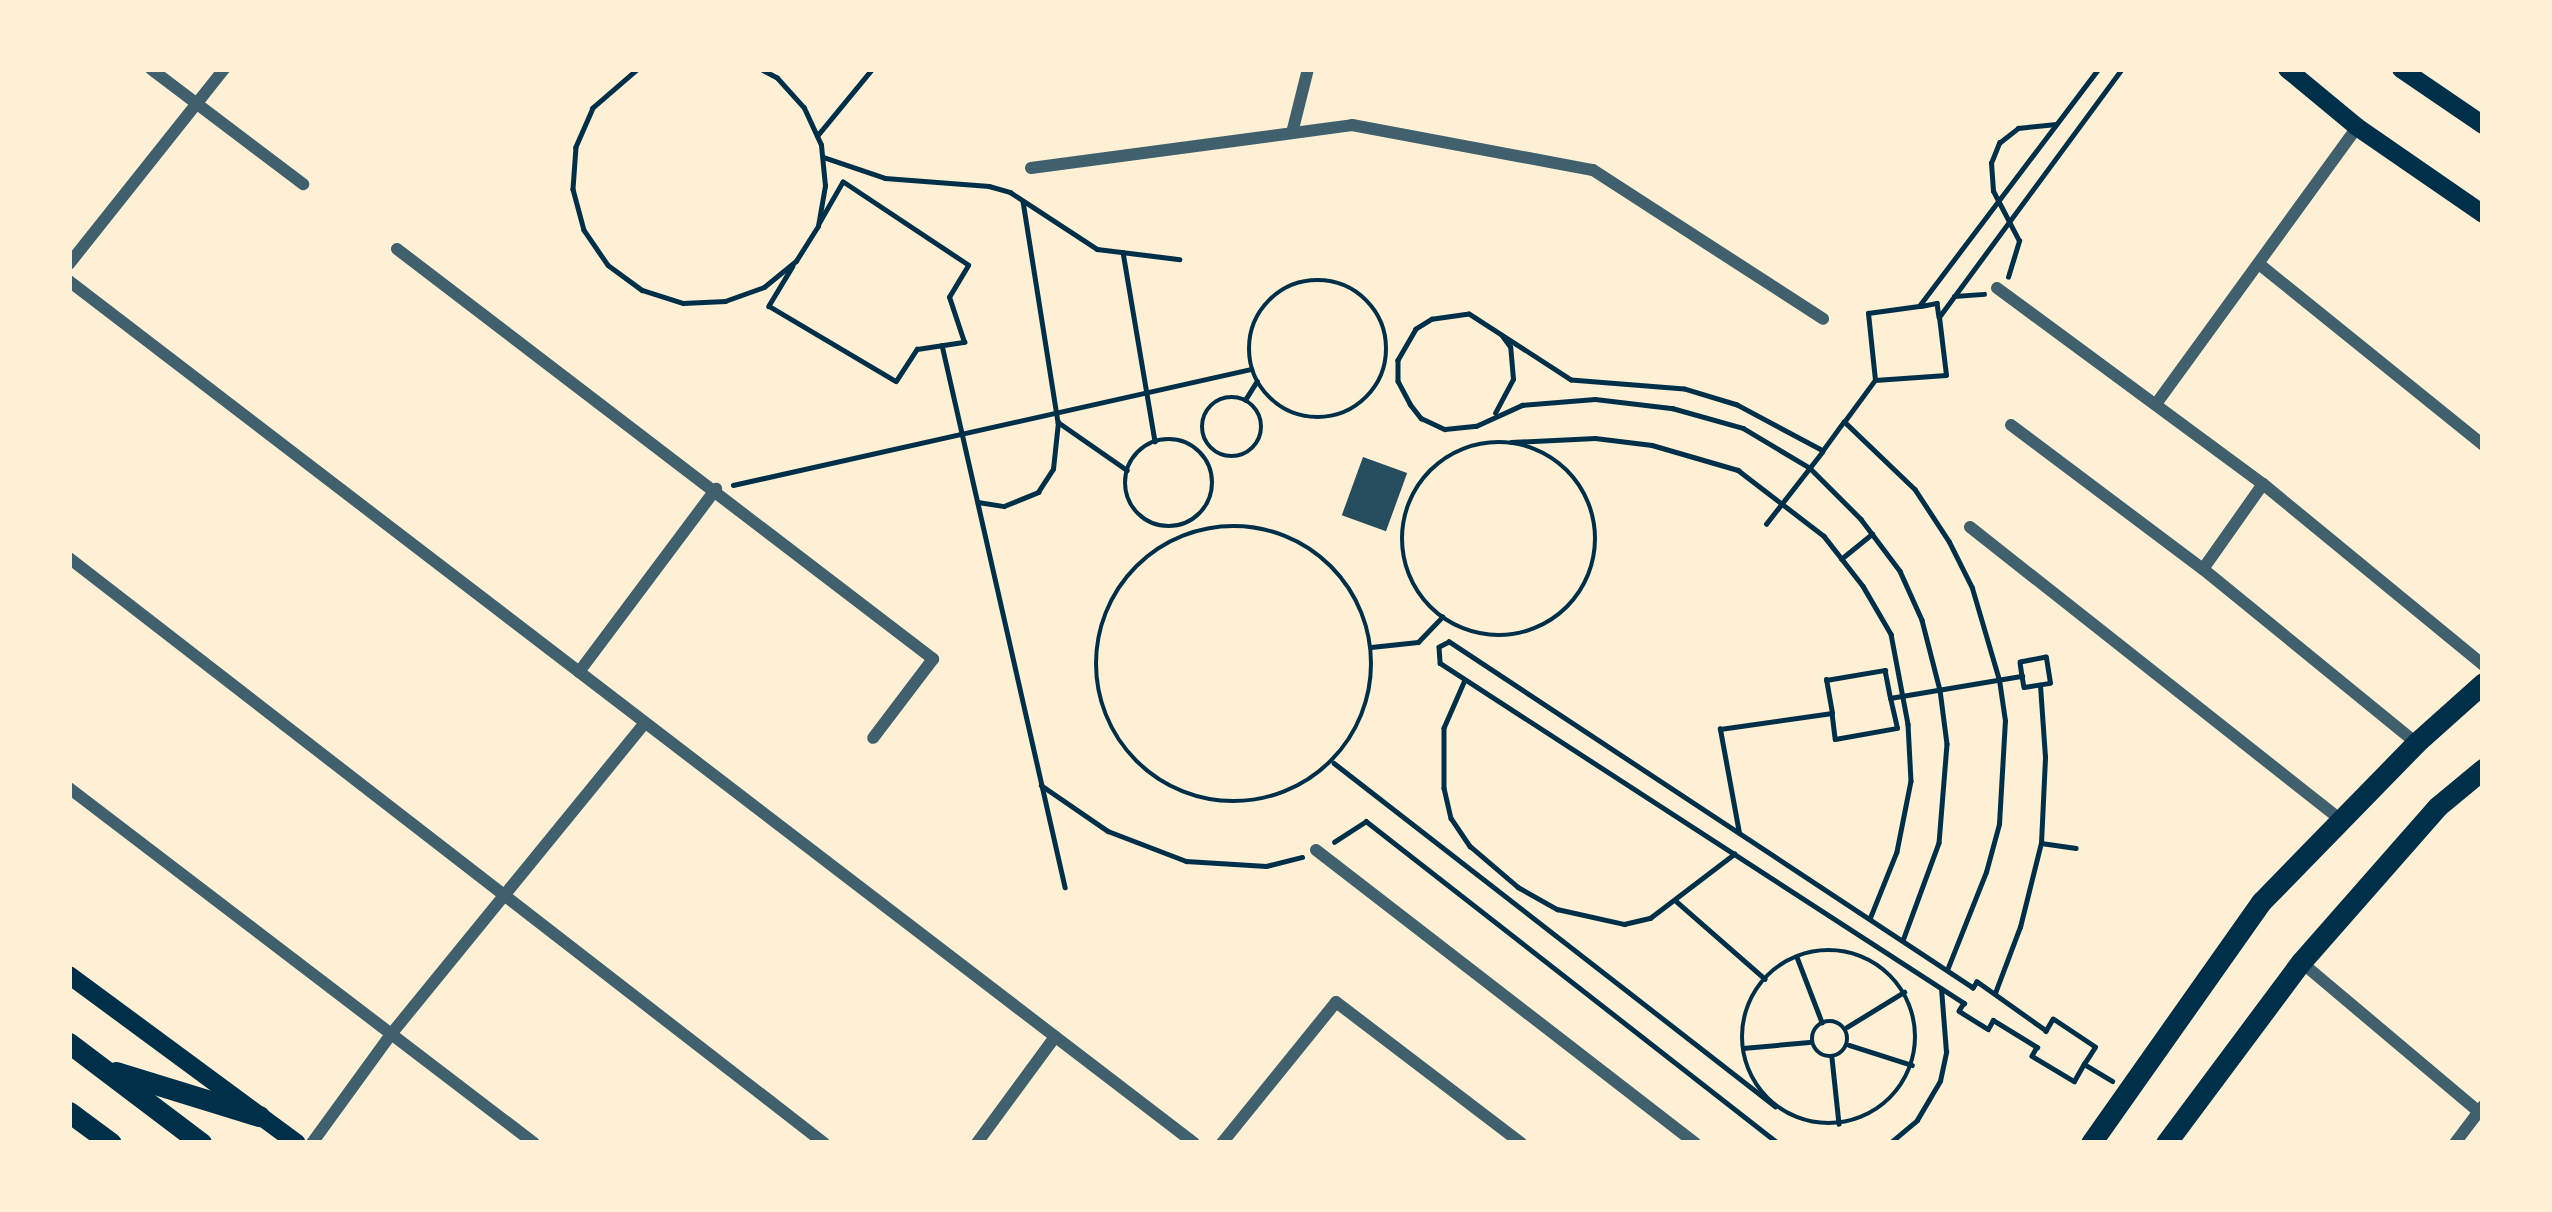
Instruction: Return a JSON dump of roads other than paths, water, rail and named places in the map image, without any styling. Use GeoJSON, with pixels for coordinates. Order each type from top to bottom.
{"type":"FeatureCollection","features":[{"type":"Feature","properties":{"kind":"main road"},"geometry":{"type":"LineString","coordinates":[[2287,69],[2357,127],[2483,214]]}},
{"type":"Feature","properties":{"kind":"main road"},"geometry":{"type":"LineString","coordinates":[[2402,69],[2483,125]]}},
{"type":"Feature","properties":{"kind":"main road"},"geometry":{"type":"LineString","coordinates":[[2091,1143],[2221,953],[2340,819],[2483,683]]}},
{"type":"Feature","properties":{"kind":"main road"},"geometry":{"type":"LineString","coordinates":[[2166,1143],[2301,962],[2437,807],[2483,769]]}},
{"type":"Feature","properties":{"kind":"main road"},"geometry":{"type":"LineString","coordinates":[[69,975],[297,1143]]}},
{"type":"Feature","properties":{"kind":"main road"},"geometry":{"type":"LineString","coordinates":[[69,1042],[201,1143]]}},
{"type":"Feature","properties":{"kind":"main road"},"geometry":{"type":"LineString","coordinates":[[102,1067],[259,1116]]}},
{"type":"Feature","properties":{"kind":"main road"},"geometry":{"type":"LineString","coordinates":[[79,1126],[111,1143]]}},
{"type":"Feature","properties":{"kind":"street"},"geometry":{"type":"LineString","coordinates":[[152,69],[303,184]]}},
{"type":"Feature","properties":{"kind":"street"},"geometry":{"type":"LineString","coordinates":[[69,264],[224,69]]}},
{"type":"Feature","properties":{"kind":"street"},"geometry":{"type":"LineString","coordinates":[[1292,133],[1308,69]]}},
{"type":"Feature","properties":{"kind":"street"},"geometry":{"type":"LineString","coordinates":[[1031,168],[1352,125],[1593,170],[1822,319]]}},
{"type":"Feature","properties":{"kind":"street"},"geometry":{"type":"LineString","coordinates":[[2156,404],[2357,127]]}},
{"type":"Feature","properties":{"kind":"street"},"geometry":{"type":"LineString","coordinates":[[397,249],[933,659],[873,738]]}},
{"type":"Feature","properties":{"kind":"street"},"geometry":{"type":"LineString","coordinates":[[2259,264],[2483,445]]}},
{"type":"Feature","properties":{"kind":"street"},"geometry":{"type":"LineString","coordinates":[[69,280],[1194,1143]]}},
{"type":"Feature","properties":{"kind":"street"},"geometry":{"type":"LineString","coordinates":[[1997,288],[2263,484],[2483,665]]}},
{"type":"Feature","properties":{"kind":"street"},"geometry":{"type":"LineString","coordinates":[[2011,425],[2203,569],[2416,743]]}},
{"type":"Feature","properties":{"kind":"street"},"geometry":{"type":"LineString","coordinates":[[2203,569],[2263,484]]}},
{"type":"Feature","properties":{"kind":"street"},"geometry":{"type":"LineString","coordinates":[[579,672],[716,489]]}},
{"type":"Feature","properties":{"kind":"street"},"geometry":{"type":"LineString","coordinates":[[1970,527],[2340,819]]}},
{"type":"Feature","properties":{"kind":"street"},"geometry":{"type":"LineString","coordinates":[[69,558],[824,1143]]}},
{"type":"Feature","properties":{"kind":"street"},"geometry":{"type":"LineString","coordinates":[[312,1143],[392,1033],[645,723]]}},
{"type":"Feature","properties":{"kind":"street"},"geometry":{"type":"LineString","coordinates":[[69,788],[534,1143]]}},
{"type":"Feature","properties":{"kind":"street"},"geometry":{"type":"LineString","coordinates":[[1316,850],[1695,1143]]}},
{"type":"Feature","properties":{"kind":"street"},"geometry":{"type":"LineString","coordinates":[[2301,962],[2482,1111],[2455,1143]]}},
{"type":"Feature","properties":{"kind":"street"},"geometry":{"type":"LineString","coordinates":[[1222,1143],[1336,1002],[1521,1143]]}},
{"type":"Feature","properties":{"kind":"street"},"geometry":{"type":"LineString","coordinates":[[976,1143],[1055,1037]]}}]}
